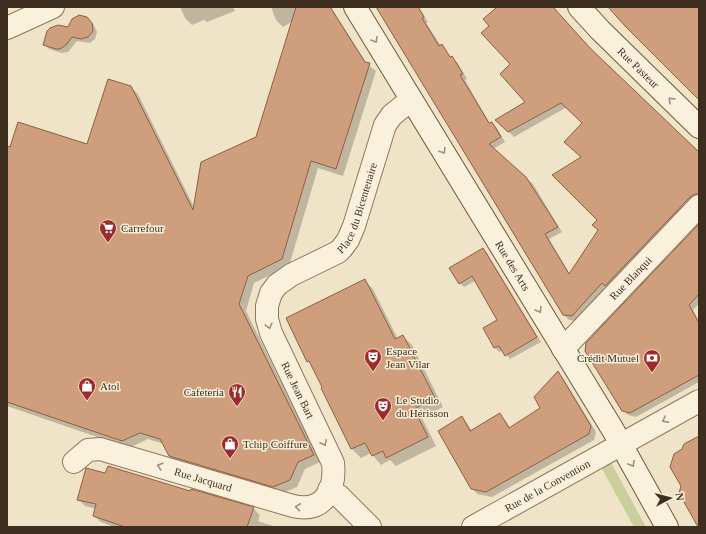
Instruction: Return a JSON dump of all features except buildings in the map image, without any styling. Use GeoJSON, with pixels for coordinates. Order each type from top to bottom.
{"type":"FeatureCollection","features":[{"type":"Feature","properties":{"kind":"street"},"geometry":{"type":"LineString","coordinates":[[7,28],[53,7]]}},
{"type":"Feature","properties":{"kind":"street","name":"Rue des Arts"},"geometry":{"type":"LineString","coordinates":[[355,7],[621,444],[667,527]]}},
{"type":"Feature","properties":{"kind":"street","name":"Rue Pasteur"},"geometry":{"type":"LineString","coordinates":[[579,7],[600,30],[699,127]]}},
{"type":"Feature","properties":{"kind":"street","name":"Place du Bicentenaire"},"geometry":{"type":"LineString","coordinates":[[274,289],[277,284],[285,279],[333,254],[345,245],[354,226],[385,125],[392,115],[411,100]]}},
{"type":"Feature","properties":{"kind":"street","name":"Rue Blanqui"},"geometry":{"type":"LineString","coordinates":[[563,349],[699,206]]}},
{"type":"Feature","properties":{"kind":"street","name":"Rue Jean Bart"},"geometry":{"type":"LineString","coordinates":[[274,289],[268,299],[268,326],[332,459],[334,475],[329,490]]}},
{"type":"Feature","properties":{"kind":"street","name":"Rue de la Convention"},"geometry":{"type":"LineString","coordinates":[[473,527],[699,401]]}},
{"type":"Feature","properties":{"kind":"street","name":"Rue Jacquard"},"geometry":{"type":"LineString","coordinates":[[74,462],[88,450],[100,449],[298,507],[308,508],[317,505],[324,500],[329,490]]}},
{"type":"Feature","properties":{"kind":"street"},"geometry":{"type":"LineString","coordinates":[[329,490],[339,496],[370,527]]}},
{"type":"Feature","properties":{"kind":"green space"},"geometry":{"type":"Polygon","coordinates":[[[608,457],[646,527],[634,527],[601,467],[608,457]]]}},
{"type":"Feature","properties":{"kind":"place","name":"Carrefour"},"geometry":{"type":"Point","coordinates":[108,243]}},
{"type":"Feature","properties":{"kind":"place","name":"Espace Jean Vilar"},"geometry":{"type":"Point","coordinates":[373,372]}},
{"type":"Feature","properties":{"kind":"place","name":"Crédit Mutuel"},"geometry":{"type":"Point","coordinates":[652,373]}},
{"type":"Feature","properties":{"kind":"place","name":"Atol"},"geometry":{"type":"Point","coordinates":[87,401]}},
{"type":"Feature","properties":{"kind":"place","name":"Cafeteria"},"geometry":{"type":"Point","coordinates":[237,407]}},
{"type":"Feature","properties":{"kind":"place","name":"Le Studio du Hérisson"},"geometry":{"type":"Point","coordinates":[383,421]}},
{"type":"Feature","properties":{"kind":"place","name":"Tchip Coiffure"},"geometry":{"type":"Point","coordinates":[230,459]}}]}
